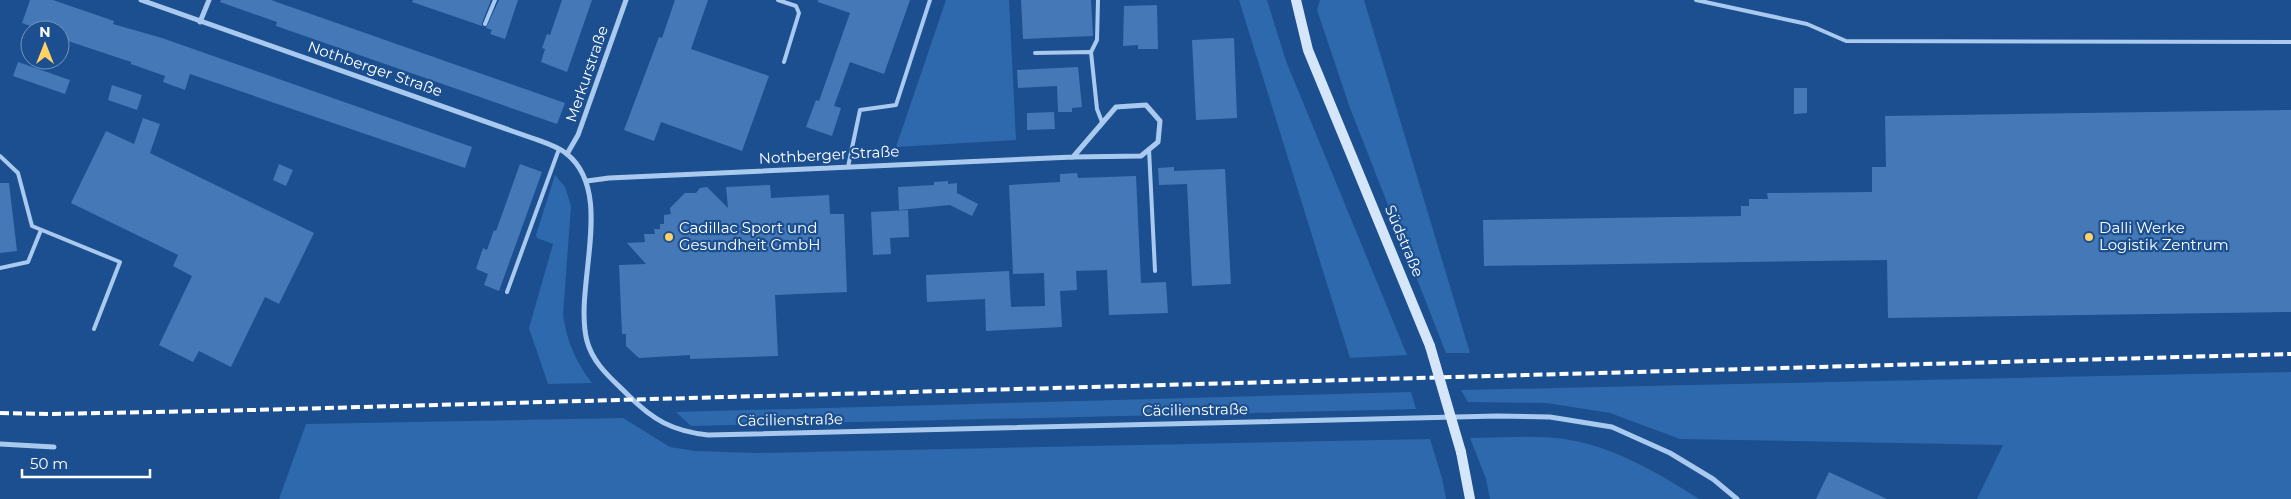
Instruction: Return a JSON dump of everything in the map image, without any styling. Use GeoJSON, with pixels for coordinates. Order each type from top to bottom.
{"type":"FeatureCollection","features":[{"type":"Feature","properties":{"kind":"main road","name":"Südstraße"},"geometry":{"type":"LineString","coordinates":[[1296,0],[1308,50],[1430,346],[1460,452],[1470,499]]}},
{"type":"Feature","properties":{"kind":"street","name":"Nothberger Straße"},"geometry":{"type":"LineString","coordinates":[[142,0],[200,22],[445,106],[559,149],[567,154],[587,181],[591,210],[584,317],[587,342],[599,367],[640,406]]}},
{"type":"Feature","properties":{"kind":"street"},"geometry":{"type":"LineString","coordinates":[[200,22],[210,0]]}},
{"type":"Feature","properties":{"kind":"street","name":"Merkurstraße"},"geometry":{"type":"LineString","coordinates":[[567,154],[578,135],[626,0]]}},
{"type":"Feature","properties":{"kind":"street"},"geometry":{"type":"LineString","coordinates":[[1073,157],[1116,107],[1146,105],[1160,121],[1158,142],[1149,149]]}},
{"type":"Feature","properties":{"kind":"street","name":"Nothberger Straße"},"geometry":{"type":"LineString","coordinates":[[587,181],[609,178],[848,167],[1073,157],[1141,156],[1149,149]]}},
{"type":"Feature","properties":{"kind":"street","name":"Cäcilienstraße"},"geometry":{"type":"LineString","coordinates":[[640,406],[664,424],[687,432],[708,435],[1497,416],[1550,417],[1612,427],[1670,452],[1713,479],[1737,499]]}},
{"type":"Feature","properties":{"kind":"street"},"geometry":{"type":"LineString","coordinates":[[0,444],[54,447]]}},
{"type":"Feature","properties":{"kind":"lane"},"geometry":{"type":"LineString","coordinates":[[485,24],[493,0]]}},
{"type":"Feature","properties":{"kind":"lane"},"geometry":{"type":"LineString","coordinates":[[778,0],[796,6],[799,12],[784,62]]}},
{"type":"Feature","properties":{"kind":"lane"},"geometry":{"type":"LineString","coordinates":[[848,167],[860,110],[896,105],[930,0]]}},
{"type":"Feature","properties":{"kind":"lane"},"geometry":{"type":"LineString","coordinates":[[1098,0],[1097,40],[1091,52],[1097,109],[1102,122]]}},
{"type":"Feature","properties":{"kind":"lane"},"geometry":{"type":"LineString","coordinates":[[1696,0],[1807,24],[1846,41],[2291,42]]}},
{"type":"Feature","properties":{"kind":"lane"},"geometry":{"type":"LineString","coordinates":[[1035,53],[1091,52]]}},
{"type":"Feature","properties":{"kind":"lane"},"geometry":{"type":"LineString","coordinates":[[507,292],[559,149]]}},
{"type":"Feature","properties":{"kind":"lane"},"geometry":{"type":"LineString","coordinates":[[1149,149],[1155,271]]}},
{"type":"Feature","properties":{"kind":"lane"},"geometry":{"type":"LineString","coordinates":[[0,156],[18,173],[32,226],[120,262],[94,329]]}},
{"type":"Feature","properties":{"kind":"lane"},"geometry":{"type":"LineString","coordinates":[[0,268],[28,262],[41,230]]}},
{"type":"Feature","properties":{"kind":"shaded area"},"geometry":{"type":"Polygon","coordinates":[[[946,0],[1009,0],[1016,140],[896,147],[946,0]]]}},
{"type":"Feature","properties":{"kind":"shaded area"},"geometry":{"type":"Polygon","coordinates":[[[1239,0],[1267,0],[1286,61],[1407,355],[1350,358],[1239,0]]]}},
{"type":"Feature","properties":{"kind":"shaded area"},"geometry":{"type":"Polygon","coordinates":[[[1320,0],[1364,0],[1470,353],[1446,353],[1350,108],[1317,10],[1320,0]]]}},
{"type":"Feature","properties":{"kind":"shaded area"},"geometry":{"type":"Polygon","coordinates":[[[555,175],[565,187],[571,206],[563,315],[573,351],[592,383],[548,384],[529,328],[553,244],[537,238],[536,235],[555,175]]]}},
{"type":"Feature","properties":{"kind":"shaded area"},"geometry":{"type":"Polygon","coordinates":[[[2291,372],[2291,499],[1977,499],[2003,445],[1680,439],[1610,413],[1547,403],[1468,402],[1461,390],[2291,372]]]}},
{"type":"Feature","properties":{"kind":"shaded area"},"geometry":{"type":"Polygon","coordinates":[[[1411,392],[1416,409],[691,426],[676,412],[1411,392]]]}},
{"type":"Feature","properties":{"kind":"shaded area"},"geometry":{"type":"Polygon","coordinates":[[[623,418],[670,447],[695,451],[757,453],[1430,439],[1442,478],[1446,499],[279,499],[306,424],[623,418]]]}},
{"type":"Feature","properties":{"kind":"shaded area"},"geometry":{"type":"Polygon","coordinates":[[[1546,437],[1587,444],[1637,463],[1699,499],[1490,499],[1486,479],[1470,438],[1546,437]]]}},
{"type":"Feature","properties":{"kind":"building"},"geometry":{"type":"Polygon","coordinates":[[[30,0],[53,0],[114,21],[113,24],[162,38],[472,147],[465,168],[190,74],[185,90],[163,82],[165,76],[131,64],[131,62],[70,42],[70,20],[23,20],[30,0]]]}},
{"type":"Feature","properties":{"kind":"building"},"geometry":{"type":"Polygon","coordinates":[[[221,0],[271,0],[565,103],[557,124],[276,26],[277,22],[220,2],[221,0]]]}},
{"type":"Feature","properties":{"kind":"building"},"geometry":{"type":"Polygon","coordinates":[[[413,0],[491,0],[482,26],[412,2],[413,0]]]}},
{"type":"Feature","properties":{"kind":"building"},"geometry":{"type":"Polygon","coordinates":[[[499,0],[518,0],[505,39],[490,34],[492,30],[486,28],[499,0]]]}},
{"type":"Feature","properties":{"kind":"building"},"geometry":{"type":"Polygon","coordinates":[[[562,0],[592,0],[567,72],[541,62],[545,49],[542,48],[547,34],[550,35],[562,0]]]}},
{"type":"Feature","properties":{"kind":"building"},"geometry":{"type":"Polygon","coordinates":[[[675,0],[708,0],[691,49],[769,76],[742,151],[661,122],[654,141],[624,130],[659,37],[662,38],[675,0]]]}},
{"type":"Feature","properties":{"kind":"building"},"geometry":{"type":"Polygon","coordinates":[[[818,0],[910,0],[884,74],[850,62],[834,106],[841,108],[832,136],[806,127],[816,100],[819,101],[850,13],[818,2],[818,0]]]}},
{"type":"Feature","properties":{"kind":"building"},"geometry":{"type":"Polygon","coordinates":[[[1021,0],[1091,0],[1093,36],[1023,39],[1021,0]]]}},
{"type":"Feature","properties":{"kind":"building"},"geometry":{"type":"Polygon","coordinates":[[[1157,5],[1158,49],[1138,49],[1138,45],[1123,46],[1124,6],[1157,5]]]}},
{"type":"Feature","properties":{"kind":"building"},"geometry":{"type":"Polygon","coordinates":[[[1234,38],[1237,118],[1196,120],[1192,40],[1234,38]]]}},
{"type":"Feature","properties":{"kind":"building"},"geometry":{"type":"Polygon","coordinates":[[[18,62],[20,63],[20,70],[41,70],[70,80],[65,94],[13,76],[18,62]]]}},
{"type":"Feature","properties":{"kind":"building"},"geometry":{"type":"Polygon","coordinates":[[[1078,67],[1082,107],[1072,108],[1072,112],[1058,112],[1057,86],[1018,88],[1017,70],[1078,67]]]}},
{"type":"Feature","properties":{"kind":"building"},"geometry":{"type":"Polygon","coordinates":[[[112,85],[142,95],[137,110],[108,100],[112,85]]]}},
{"type":"Feature","properties":{"kind":"building"},"geometry":{"type":"Polygon","coordinates":[[[1794,88],[1807,88],[1807,113],[1794,114],[1794,88]]]}},
{"type":"Feature","properties":{"kind":"building","name":"Dalli Werke Logistik Zentrum"},"geometry":{"type":"Polygon","coordinates":[[[2291,110],[2291,312],[1888,318],[1887,260],[1484,266],[1483,220],[1741,216],[1741,206],[1749,206],[1749,199],[1768,199],[1767,193],[1872,192],[1872,167],[1886,167],[1885,116],[2291,110]]]}},
{"type":"Feature","properties":{"kind":"building"},"geometry":{"type":"Polygon","coordinates":[[[1054,112],[1055,129],[1027,130],[1027,113],[1054,112]]]}},
{"type":"Feature","properties":{"kind":"building"},"geometry":{"type":"Polygon","coordinates":[[[143,118],[160,124],[150,153],[314,233],[279,304],[265,297],[231,367],[199,351],[193,362],[159,345],[192,276],[173,266],[178,255],[71,203],[106,131],[134,144],[143,118]]]}},
{"type":"Feature","properties":{"kind":"building"},"geometry":{"type":"Polygon","coordinates":[[[279,164],[293,170],[286,186],[273,180],[279,164]]]}},
{"type":"Feature","properties":{"kind":"building"},"geometry":{"type":"Polygon","coordinates":[[[520,164],[542,172],[499,291],[484,285],[488,274],[476,269],[483,248],[487,250],[494,230],[496,231],[520,164]]]}},
{"type":"Feature","properties":{"kind":"building"},"geometry":{"type":"Polygon","coordinates":[[[1174,167],[1174,171],[1225,169],[1231,284],[1192,286],[1187,184],[1159,185],[1158,168],[1174,167]]]}},
{"type":"Feature","properties":{"kind":"building"},"geometry":{"type":"Polygon","coordinates":[[[1077,173],[1078,178],[1136,176],[1141,283],[1166,282],[1168,313],[1109,315],[1107,270],[1076,271],[1077,290],[1060,291],[1062,327],[986,331],[985,299],[927,302],[926,275],[1009,271],[1011,307],[1045,306],[1044,273],[1013,274],[1009,185],[1060,182],[1060,174],[1077,173]]]}},
{"type":"Feature","properties":{"kind":"building"},"geometry":{"type":"Polygon","coordinates":[[[948,181],[948,184],[957,183],[957,193],[978,204],[972,216],[950,205],[899,210],[898,187],[934,185],[934,182],[948,181]]]}},
{"type":"Feature","properties":{"kind":"building"},"geometry":{"type":"Polygon","coordinates":[[[0,183],[9,183],[17,251],[0,253],[0,183]]]}},
{"type":"Feature","properties":{"kind":"building"},"geometry":{"type":"Polygon","coordinates":[[[770,185],[771,198],[829,195],[830,214],[844,214],[847,292],[775,295],[778,356],[690,359],[690,355],[639,358],[626,346],[626,334],[622,334],[619,265],[646,264],[627,243],[645,242],[644,234],[655,234],[654,229],[660,229],[660,224],[664,224],[664,215],[671,214],[670,208],[685,193],[696,193],[700,188],[707,187],[728,208],[726,187],[770,185]]]}},
{"type":"Feature","properties":{"kind":"building"},"geometry":{"type":"Polygon","coordinates":[[[908,210],[909,237],[890,238],[891,254],[873,255],[871,212],[908,210]]]}},
{"type":"Feature","properties":{"kind":"building"},"geometry":{"type":"Polygon","coordinates":[[[1829,472],[1887,499],[1816,499],[1829,472]]]}},
{"type":"Feature","properties":{"kind":"railway"},"geometry":{"type":"LineString","coordinates":[[0,413],[51,414],[253,410],[2291,354]]}},
{"type":"Feature","properties":{"kind":"place","name":"Cadillac Sport und Gesundheit GmbH"},"geometry":{"type":"Point","coordinates":[669,237]}},
{"type":"Feature","properties":{"kind":"place","name":"Dalli Werke Logistik Zentrum"},"geometry":{"type":"Point","coordinates":[2089,237]}}]}
